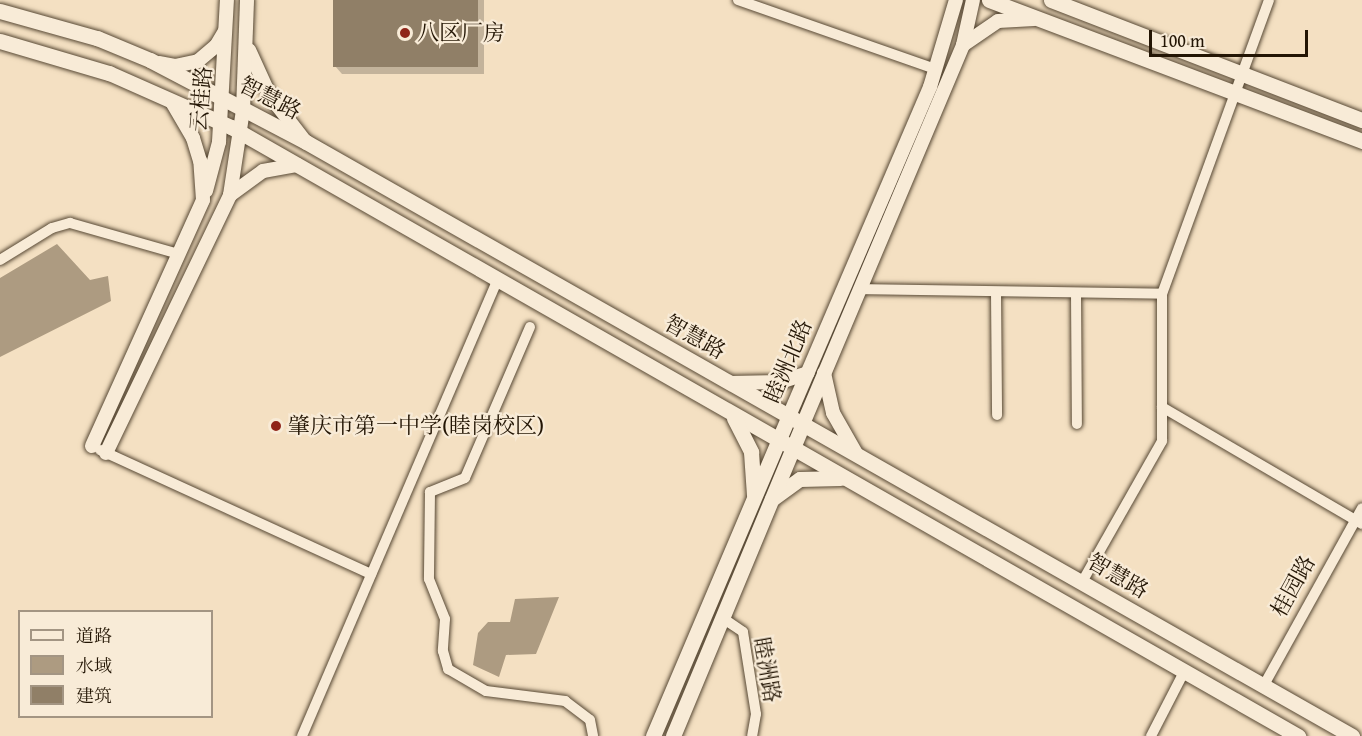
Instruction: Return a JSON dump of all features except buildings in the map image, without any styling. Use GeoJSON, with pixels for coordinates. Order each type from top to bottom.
{"type":"FeatureCollection","features":[{"type":"Feature","properties":{"kind":"main road"},"geometry":{"type":"LineString","coordinates":[[989,0],[1362,141]]}},
{"type":"Feature","properties":{"kind":"main road"},"geometry":{"type":"LineString","coordinates":[[1051,0],[1362,120]]}},
{"type":"Feature","properties":{"kind":"main road","name":"智慧路"},"geometry":{"type":"LineString","coordinates":[[0,11],[97,38],[150,60],[306,142],[1348,733]]}},
{"type":"Feature","properties":{"kind":"main road","name":"智慧路"},"geometry":{"type":"LineString","coordinates":[[0,41],[109,73],[172,102],[221,121],[497,282],[1298,736]]}},
{"type":"Feature","properties":{"kind":"main road"},"geometry":{"type":"LineString","coordinates":[[464,262],[477,249],[477,240]]}},
{"type":"Feature","properties":{"kind":"main road"},"geometry":{"type":"LineString","coordinates":[[732,416],[751,452],[754,500]]}},
{"type":"Feature","properties":{"kind":"main road","name":"睦洲北路"},"geometry":{"type":"LineString","coordinates":[[653,736],[754,500],[796,420]]}},
{"type":"Feature","properties":{"kind":"main road","name":"睦洲北路"},"geometry":{"type":"LineString","coordinates":[[673,736],[724,619],[770,501],[784,445]]}},
{"type":"Feature","properties":{"kind":"main road"},"geometry":{"type":"LineString","coordinates":[[770,501],[800,479],[842,478]]}},
{"type":"Feature","properties":{"kind":"main road"},"geometry":{"type":"LineString","coordinates":[[1148,652],[1157,647],[1162,638],[1161,627]]}},
{"type":"Feature","properties":{"kind":"street","name":"云桂路"},"geometry":{"type":"LineString","coordinates":[[92,446],[203,200],[221,121],[227,0]]}},
{"type":"Feature","properties":{"kind":"street"},"geometry":{"type":"LineString","coordinates":[[106,453],[230,195],[243,110],[247,0]]}},
{"type":"Feature","properties":{"kind":"street"},"geometry":{"type":"LineString","coordinates":[[738,0],[934,69]]}},
{"type":"Feature","properties":{"kind":"street","name":"睦洲北路"},"geometry":{"type":"LineString","coordinates":[[796,420],[808,373],[934,69],[956,0]]}},
{"type":"Feature","properties":{"kind":"street","name":"睦洲北路"},"geometry":{"type":"LineString","coordinates":[[796,420],[824,373],[963,45],[973,0]]}},
{"type":"Feature","properties":{"kind":"street"},"geometry":{"type":"LineString","coordinates":[[1082,582],[1162,441],[1162,294],[1269,0]]}},
{"type":"Feature","properties":{"kind":"street"},"geometry":{"type":"LineString","coordinates":[[963,45],[998,21],[1037,19]]}},
{"type":"Feature","properties":{"kind":"street"},"geometry":{"type":"LineString","coordinates":[[150,60],[175,66],[198,61],[216,46],[226,29]]}},
{"type":"Feature","properties":{"kind":"street"},"geometry":{"type":"LineString","coordinates":[[246,42],[270,96],[306,142]]}},
{"type":"Feature","properties":{"kind":"street"},"geometry":{"type":"LineString","coordinates":[[172,102],[193,138],[200,161],[203,200]]}},
{"type":"Feature","properties":{"kind":"street"},"geometry":{"type":"LineString","coordinates":[[230,195],[263,171],[297,165]]}},
{"type":"Feature","properties":{"kind":"street"},"geometry":{"type":"LineString","coordinates":[[0,260],[51,228],[70,223],[179,254]]}},
{"type":"Feature","properties":{"kind":"street"},"geometry":{"type":"LineString","coordinates":[[302,736],[497,282]]}},
{"type":"Feature","properties":{"kind":"street"},"geometry":{"type":"LineString","coordinates":[[859,289],[1162,294]]}},
{"type":"Feature","properties":{"kind":"street"},"geometry":{"type":"LineString","coordinates":[[996,292],[997,415]]}},
{"type":"Feature","properties":{"kind":"street"},"geometry":{"type":"LineString","coordinates":[[1076,293],[1077,424]]}},
{"type":"Feature","properties":{"kind":"street"},"geometry":{"type":"LineString","coordinates":[[530,327],[465,478],[430,492],[429,579],[445,619],[443,651],[448,669],[486,691],[565,701],[590,720],[592,736]]}},
{"type":"Feature","properties":{"kind":"street"},"geometry":{"type":"LineString","coordinates":[[730,383],[780,382],[808,373]]}},
{"type":"Feature","properties":{"kind":"street"},"geometry":{"type":"LineString","coordinates":[[824,373],[833,413],[858,455]]}},
{"type":"Feature","properties":{"kind":"street"},"geometry":{"type":"LineString","coordinates":[[1162,407],[1359,522]]}},
{"type":"Feature","properties":{"kind":"street"},"geometry":{"type":"LineString","coordinates":[[92,446],[371,574]]}},
{"type":"Feature","properties":{"kind":"street","name":"桂园路"},"geometry":{"type":"LineString","coordinates":[[1264,685],[1359,522],[1362,508]]}},
{"type":"Feature","properties":{"kind":"street","name":"睦洲路"},"geometry":{"type":"LineString","coordinates":[[724,619],[743,632],[756,714],[752,736]]}},
{"type":"Feature","properties":{"kind":"street"},"geometry":{"type":"LineString","coordinates":[[1151,736],[1184,672]]}},
{"type":"Feature","properties":{"kind":"street"},"geometry":{"type":"LineString","coordinates":[[1348,733],[1362,736]]}},
{"type":"Feature","properties":{"kind":"water"},"geometry":{"type":"Polygon","coordinates":[[[57,244],[90,280],[108,276],[111,301],[0,357],[0,278],[57,244]]]}},
{"type":"Feature","properties":{"kind":"water"},"geometry":{"type":"Polygon","coordinates":[[[559,597],[536,654],[506,655],[499,677],[473,665],[478,633],[488,622],[510,622],[515,599],[559,597]]]}},
{"type":"Feature","properties":{"kind":"place","name":"八区厂房"},"geometry":{"type":"Point","coordinates":[405,33]}},
{"type":"Feature","properties":{"kind":"place","name":"肇庆市第一中学(睦岗校区)"},"geometry":{"type":"Point","coordinates":[276,426]}}]}
